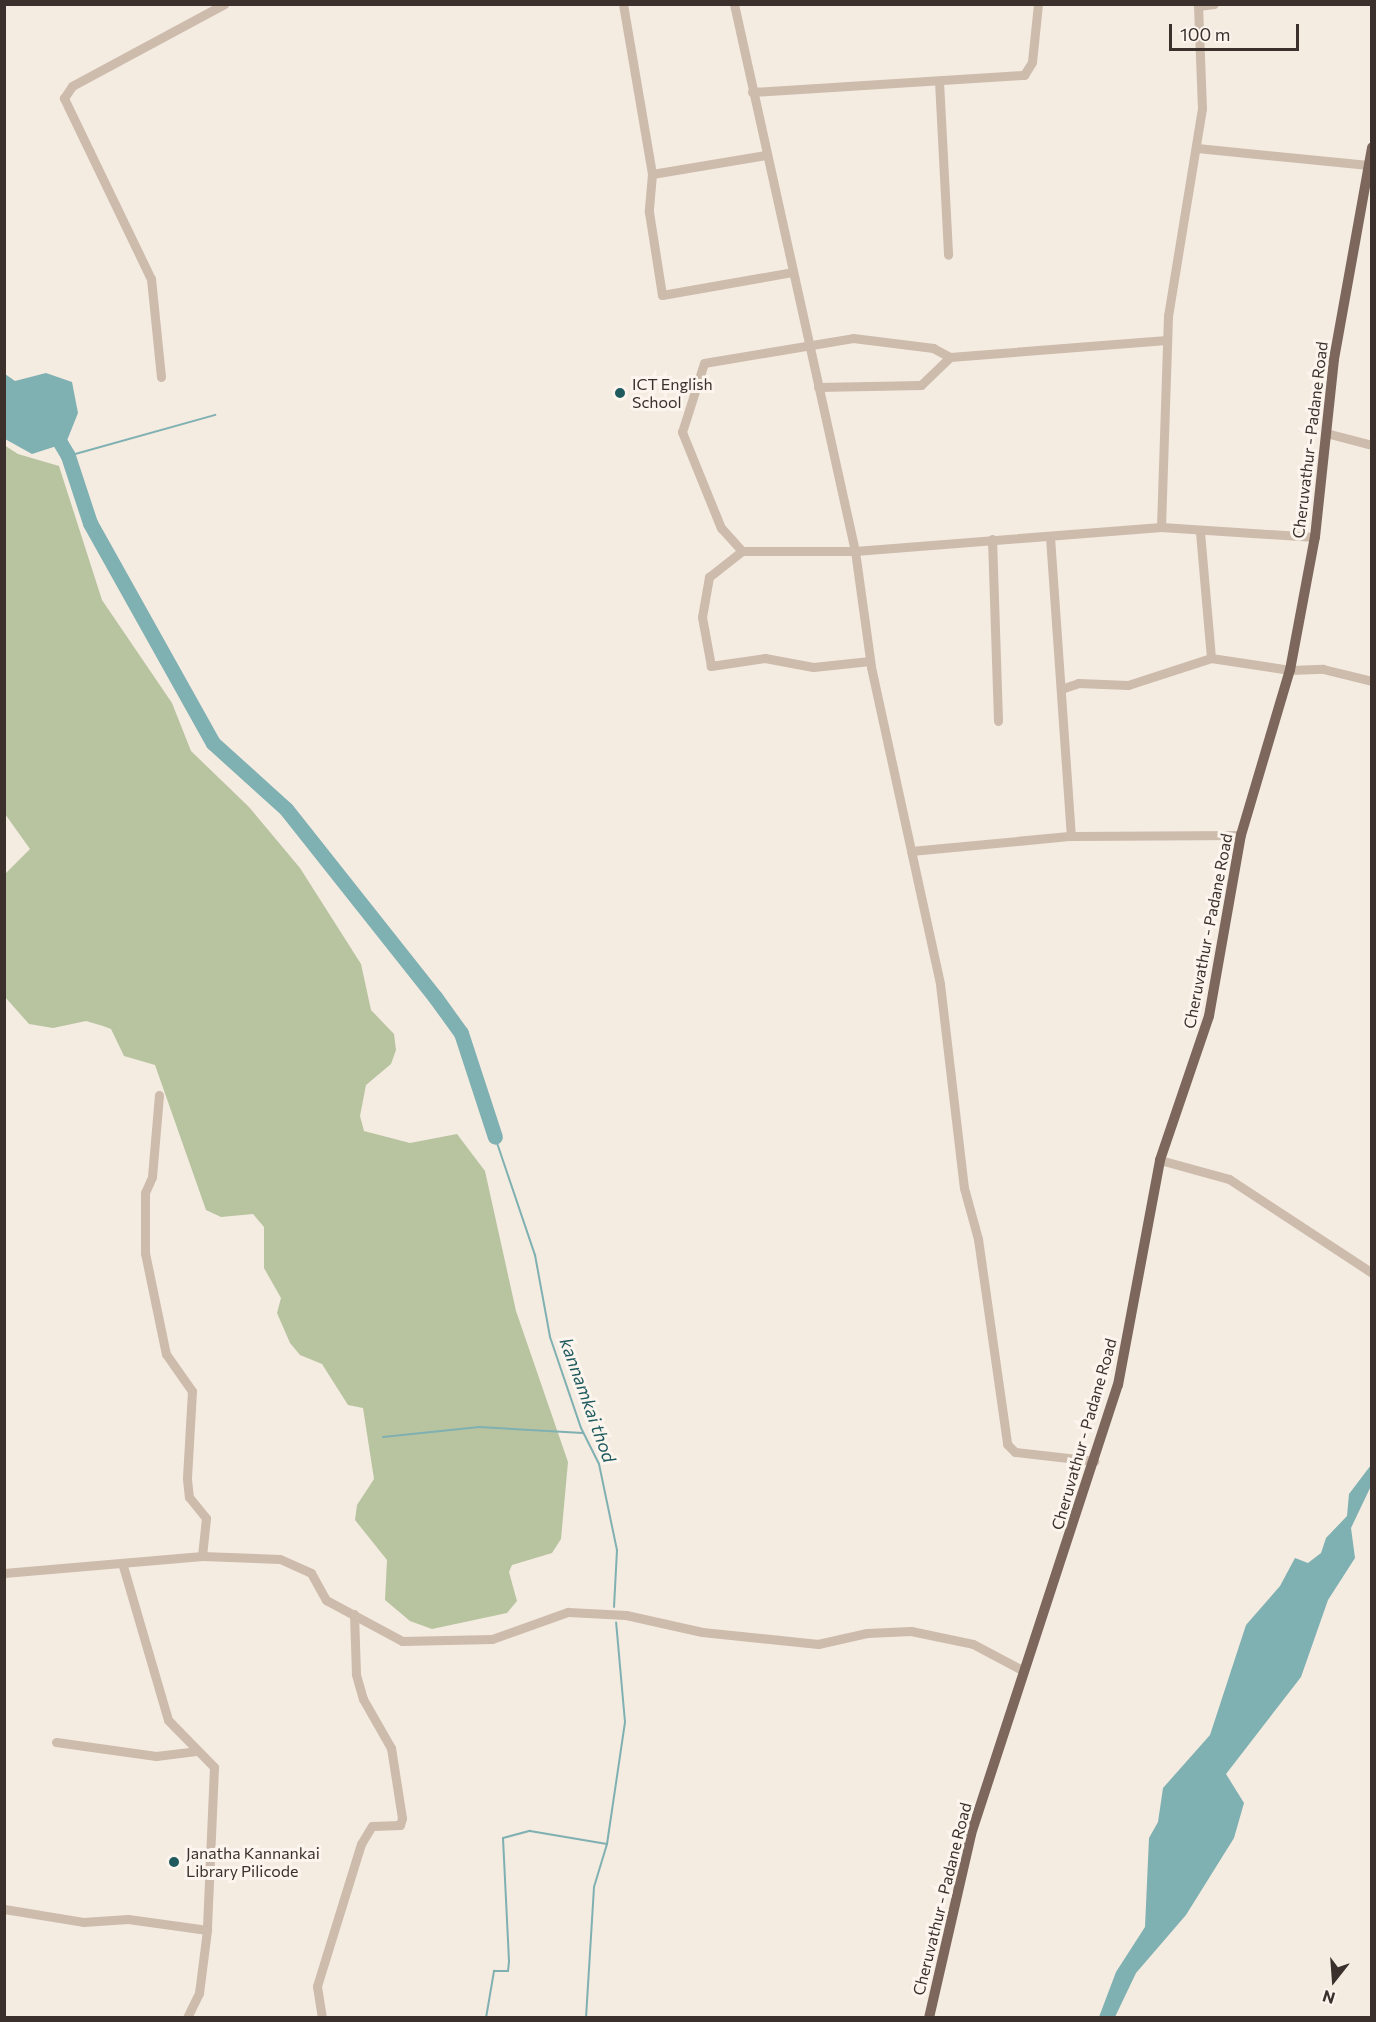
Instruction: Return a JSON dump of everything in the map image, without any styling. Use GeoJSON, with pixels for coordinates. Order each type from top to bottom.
{"type":"FeatureCollection","features":[{"type":"Feature","properties":{"kind":"main road","name":"Cheruvathur - Padane Road"},"geometry":{"type":"LineString","coordinates":[[929,2018],[964,1860],[1022,1670],[1094,1461],[1133,1317],[1160,1160],[1209,1017],[1241,835],[1290,670],[1315,537],[1326,433],[1371,147]]}},
{"type":"Feature","properties":{"kind":"street"},"geometry":{"type":"LineString","coordinates":[[162,377],[151,279],[64,98],[72,86],[224,4]]}},
{"type":"Feature","properties":{"kind":"street"},"geometry":{"type":"LineString","coordinates":[[623,4],[652,174],[649,212],[662,296],[792,272]]}},
{"type":"Feature","properties":{"kind":"street"},"geometry":{"type":"LineString","coordinates":[[734,4],[765,155],[855,551],[870,661],[948,1031],[964,1188],[978,1239],[1007,1444],[1015,1452],[1094,1461]]}},
{"type":"Feature","properties":{"kind":"street"},"geometry":{"type":"LineString","coordinates":[[752,92],[1024,75],[1032,62],[1038,4]]}},
{"type":"Feature","properties":{"kind":"street"},"geometry":{"type":"LineString","coordinates":[[1161,527],[1166,340],[1197,148],[1203,87],[1198,5],[1214,4]]}},
{"type":"Feature","properties":{"kind":"street"},"geometry":{"type":"LineString","coordinates":[[939,81],[948,255]]}},
{"type":"Feature","properties":{"kind":"street"},"geometry":{"type":"LineString","coordinates":[[1197,148],[1368,165]]}},
{"type":"Feature","properties":{"kind":"street"},"geometry":{"type":"LineString","coordinates":[[652,174],[765,155]]}},
{"type":"Feature","properties":{"kind":"street"},"geometry":{"type":"LineString","coordinates":[[742,551],[721,528],[686,451],[681,425],[699,368],[716,359],[808,342],[869,340],[933,348],[950,357],[1166,340]]}},
{"type":"Feature","properties":{"kind":"street"},"geometry":{"type":"LineString","coordinates":[[818,387],[921,385],[950,357]]}},
{"type":"Feature","properties":{"kind":"street"},"geometry":{"type":"LineString","coordinates":[[1326,433],[1371,446]]}},
{"type":"Feature","properties":{"kind":"street"},"geometry":{"type":"LineString","coordinates":[[870,661],[813,667],[765,658],[711,666],[703,630],[705,589],[709,577],[742,551],[855,551],[1161,527],[1200,532],[1315,537]]}},
{"type":"Feature","properties":{"kind":"street"},"geometry":{"type":"LineString","coordinates":[[1200,532],[1211,658]]}},
{"type":"Feature","properties":{"kind":"street"},"geometry":{"type":"LineString","coordinates":[[1050,537],[1071,836]]}},
{"type":"Feature","properties":{"kind":"street"},"geometry":{"type":"LineString","coordinates":[[992,539],[998,721]]}},
{"type":"Feature","properties":{"kind":"street"},"geometry":{"type":"LineString","coordinates":[[1061,689],[1078,683],[1128,685],[1211,658],[1290,670],[1323,669],[1371,681]]}},
{"type":"Feature","properties":{"kind":"street"},"geometry":{"type":"LineString","coordinates":[[911,851],[1071,836],[1241,835]]}},
{"type":"Feature","properties":{"kind":"street"},"geometry":{"type":"LineString","coordinates":[[159,1095],[145,1193],[145,1253],[166,1354],[192,1391],[187,1479],[189,1497],[206,1518],[202,1556]]}},
{"type":"Feature","properties":{"kind":"street"},"geometry":{"type":"LineString","coordinates":[[1160,1160],[1229,1179],[1371,1273]]}},
{"type":"Feature","properties":{"kind":"street"},"geometry":{"type":"LineString","coordinates":[[4,1573],[123,1566],[202,1556],[298,1564],[311,1572],[326,1600],[402,1641],[422,1643],[492,1639],[568,1612],[626,1615],[702,1632],[818,1644],[867,1633],[911,1631],[973,1644],[1022,1670]]}},
{"type":"Feature","properties":{"kind":"street"},"geometry":{"type":"LineString","coordinates":[[123,1566],[168,1720],[194,1751],[214,1767],[207,1930],[199,1993],[187,2018]]}},
{"type":"Feature","properties":{"kind":"street"},"geometry":{"type":"LineString","coordinates":[[322,2018],[317,1986],[361,1844],[372,1826],[400,1824],[402,1818],[391,1748],[363,1699],[356,1674],[354,1614]]}},
{"type":"Feature","properties":{"kind":"street"},"geometry":{"type":"LineString","coordinates":[[56,1742],[156,1756],[194,1751]]}},
{"type":"Feature","properties":{"kind":"street"},"geometry":{"type":"LineString","coordinates":[[4,1909],[82,1922],[128,1919],[207,1930]]}},
{"type":"Feature","properties":{"kind":"green space"},"geometry":{"type":"Polygon","coordinates":[[[4,445],[18,454],[59,466],[102,600],[172,703],[191,751],[249,807],[300,868],[361,964],[371,1010],[394,1034],[396,1050],[391,1064],[366,1085],[360,1116],[364,1131],[410,1143],[457,1134],[485,1171],[516,1311],[568,1462],[561,1539],[552,1553],[512,1565],[509,1572],[517,1601],[507,1613],[432,1629],[410,1621],[385,1600],[387,1560],[355,1520],[357,1505],[374,1479],[363,1408],[348,1405],[322,1364],[300,1355],[290,1343],[277,1313],[281,1298],[264,1268],[264,1227],[253,1214],[221,1217],[206,1210],[155,1065],[124,1056],[111,1029],[103,1026],[86,1021],[53,1028],[29,1024],[5,997],[5,874],[30,849],[5,814],[4,445]]]}},
{"type":"Feature","properties":{"kind":"water"},"geometry":{"type":"Polygon","coordinates":[[[46,373],[72,382],[78,413],[66,443],[32,454],[5,439],[5,374],[15,381],[46,373]]]}},
{"type":"Feature","properties":{"kind":"water"},"geometry":{"type":"Polygon","coordinates":[[[1371,1465],[1371,1486],[1351,1528],[1355,1558],[1328,1600],[1301,1677],[1226,1774],[1244,1803],[1234,1838],[1186,1915],[1136,1973],[1115,2017],[1099,2017],[1116,1972],[1145,1927],[1149,1838],[1158,1822],[1163,1788],[1210,1735],[1246,1625],[1280,1586],[1295,1558],[1308,1563],[1321,1553],[1326,1538],[1347,1516],[1349,1494],[1371,1465]]]}},
{"type":"Feature","properties":{"kind":"waterway"},"geometry":{"type":"LineString","coordinates":[[68,456],[215,415]]}},
{"type":"Feature","properties":{"kind":"waterway"},"geometry":{"type":"LineString","coordinates":[[52,429],[68,456],[90,523],[213,743],[286,809],[461,1033],[495,1137]]}},
{"type":"Feature","properties":{"kind":"waterway","name":"kannamkai thod"},"geometry":{"type":"LineString","coordinates":[[495,1137],[535,1255],[550,1337],[581,1428],[599,1464],[617,1550],[614,1607]]}},
{"type":"Feature","properties":{"kind":"waterway"},"geometry":{"type":"LineString","coordinates":[[383,1437],[479,1427],[583,1433]]}},
{"type":"Feature","properties":{"kind":"waterway","name":"kannamkai thod"},"geometry":{"type":"LineString","coordinates":[[586,2018],[594,1887],[607,1844],[625,1722],[616,1622]]}},
{"type":"Feature","properties":{"kind":"waterway"},"geometry":{"type":"LineString","coordinates":[[486,2018],[494,1971],[508,1971],[509,1961],[503,1838],[530,1831],[607,1844]]}},
{"type":"Feature","properties":{"kind":"place","name":"ICT English School"},"geometry":{"type":"Point","coordinates":[620,393]}},
{"type":"Feature","properties":{"kind":"place","name":"Janatha Kannankai Library Pilicode"},"geometry":{"type":"Point","coordinates":[174,1862]}}]}
